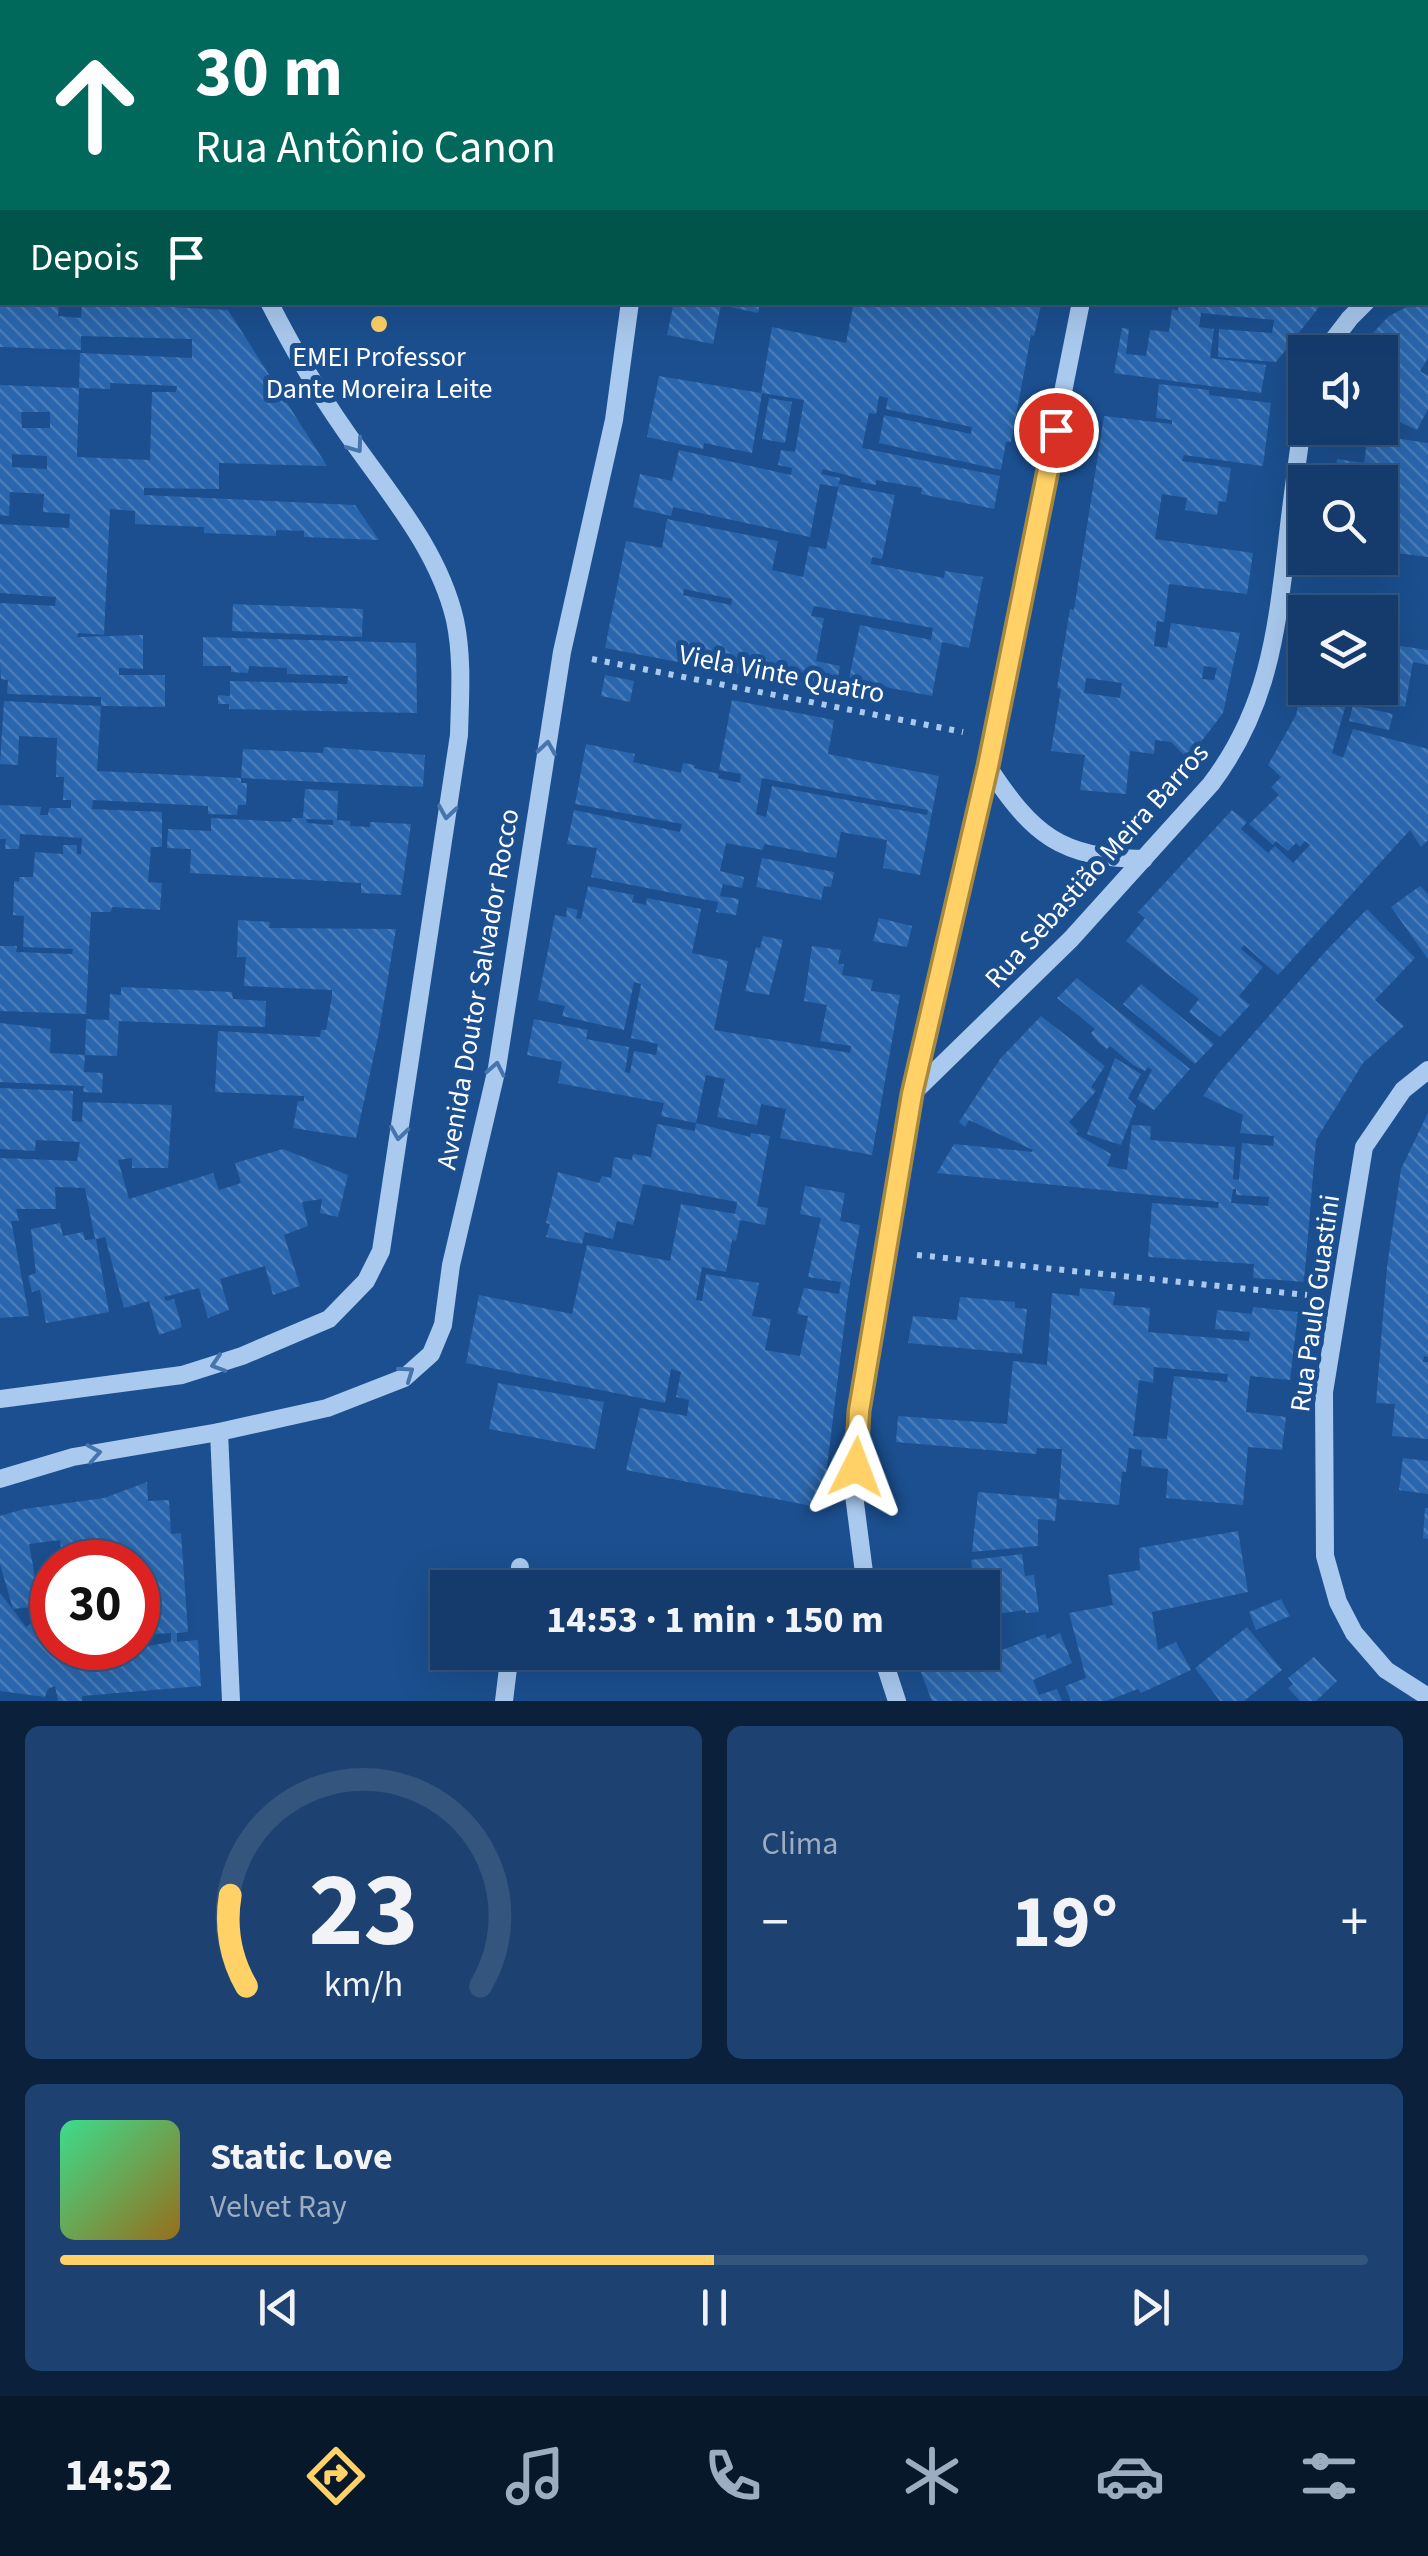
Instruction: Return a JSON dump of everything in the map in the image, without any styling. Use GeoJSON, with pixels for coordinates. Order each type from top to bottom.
{"type":"FeatureCollection","features":[{"type":"Feature","properties":{"kind":"street","name":"Avenida Doutor Salvador Rocco"},"geometry":{"type":"LineString","coordinates":[[0,1400],[182,1375],[242,1356],[330,1319],[366,1281],[381,1251],[460,736],[455,621],[438,570],[342,426],[271,305]]}},
{"type":"Feature","properties":{"kind":"street","name":"Avenida Doutor Salvador Rocco"},"geometry":{"type":"LineString","coordinates":[[0,1479],[73,1457],[219,1432],[327,1408],[404,1378],[431,1354],[443,1325],[452,1265],[496,1068],[562,652],[614,420],[630,305]]}},
{"type":"Feature","properties":{"kind":"street"},"geometry":{"type":"LineString","coordinates":[[864,1570],[854,1495],[859,1411],[884,1251],[912,1094],[994,738],[1080,305]]}},
{"type":"Feature","properties":{"kind":"street"},"geometry":{"type":"LineString","coordinates":[[1337,335],[1363,305]]}},
{"type":"Feature","properties":{"kind":"street","name":"Rua Sebastião Meira Barros"},"geometry":{"type":"LineString","coordinates":[[912,1094],[994,1018],[1144,859],[1232,757],[1257,706],[1270,664],[1300,445]]}},
{"type":"Feature","properties":{"kind":"street"},"geometry":{"type":"LineString","coordinates":[[988,766],[1031,824],[1061,845],[1084,854],[1144,859]]}},
{"type":"Feature","properties":{"kind":"street","name":"Rua Paulo Guastini"},"geometry":{"type":"LineString","coordinates":[[1428,1070],[1403,1090],[1364,1148],[1324,1392],[1325,1556],[1338,1602],[1354,1633],[1386,1670],[1428,1697]]}},
{"type":"Feature","properties":{"kind":"street"},"geometry":{"type":"LineString","coordinates":[[219,1432],[231,1701]]}},
{"type":"Feature","properties":{"kind":"street"},"geometry":{"type":"LineString","coordinates":[[504,1701],[508,1670]]}},
{"type":"Feature","properties":{"kind":"street"},"geometry":{"type":"LineString","coordinates":[[887,1670],[897,1701]]}},
{"type":"Feature","properties":{"kind":"path","name":"Viela Vinte Quatro"},"geometry":{"type":"LineString","coordinates":[[562,652],[994,738]]}},
{"type":"Feature","properties":{"kind":"path"},"geometry":{"type":"LineString","coordinates":[[884,1251],[1338,1298]]}},
{"type":"Feature","properties":{"kind":"building"},"geometry":{"type":"Polygon","coordinates":[[[0,305],[59,305],[58,316],[81,318],[82,305],[228,310],[327,466],[219,463],[219,489],[144,488],[144,495],[355,505],[379,540],[304,537],[304,531],[276,530],[276,536],[204,533],[204,527],[135,524],[135,511],[110,509],[104,635],[78,633],[77,637],[143,635],[143,669],[119,668],[119,675],[165,675],[165,707],[101,706],[101,697],[7,694],[8,680],[1,679],[0,603],[55,606],[56,597],[0,593],[0,524],[69,528],[70,514],[43,512],[44,494],[10,492],[9,516],[0,515],[0,385],[79,388],[80,353],[192,358],[192,339],[81,336],[81,350],[0,347],[0,305]],[[110,383],[110,389],[79,388],[77,457],[150,460],[152,392],[176,392],[177,386],[110,383]],[[21,412],[22,428],[50,428],[50,412],[21,412]],[[12,454],[12,467],[47,469],[47,456],[12,454]]]}},
{"type":"Feature","properties":{"kind":"building"},"geometry":{"type":"Polygon","coordinates":[[[673,305],[721,305],[713,344],[667,335],[673,305]]]}},
{"type":"Feature","properties":{"kind":"building"},"geometry":{"type":"Polygon","coordinates":[[[721,305],[759,305],[758,313],[721,305]]]}},
{"type":"Feature","properties":{"kind":"building"},"geometry":{"type":"Polygon","coordinates":[[[853,305],[1041,305],[1034,336],[1031,335],[1011,442],[1006,442],[1001,470],[879,443],[884,415],[971,434],[972,427],[886,409],[888,398],[879,396],[876,414],[869,413],[862,448],[1000,476],[994,509],[921,494],[922,488],[876,480],[876,485],[823,469],[821,474],[840,478],[838,487],[820,484],[810,537],[673,507],[671,516],[633,507],[640,474],[672,481],[679,450],[791,475],[792,468],[778,465],[781,450],[795,452],[804,400],[762,393],[752,453],[704,443],[703,449],[647,437],[659,376],[761,393],[772,327],[846,343],[853,305]]]}},
{"type":"Feature","properties":{"kind":"building"},"geometry":{"type":"Polygon","coordinates":[[[1179,305],[1321,305],[1297,335],[1288,335],[1288,347],[1276,362],[1218,357],[1219,329],[1272,333],[1274,320],[1201,313],[1199,327],[1214,329],[1210,358],[1266,365],[1261,393],[1114,373],[1122,328],[1129,329],[1126,354],[1146,356],[1150,330],[1169,332],[1172,309],[1178,311],[1179,305]]]}},
{"type":"Feature","properties":{"kind":"building"},"geometry":{"type":"Polygon","coordinates":[[[1411,305],[1428,305],[1428,358],[1420,371],[1428,376],[1428,409],[1417,430],[1398,421],[1398,335],[1371,335],[1389,316],[1411,305]]]}},
{"type":"Feature","properties":{"kind":"building"},"geometry":{"type":"Polygon","coordinates":[[[1159,384],[1271,403],[1263,466],[1184,455],[1182,461],[1231,468],[1226,502],[1219,501],[1217,515],[1185,510],[1187,498],[1162,494],[1155,539],[1253,553],[1247,594],[1169,584],[1164,622],[1157,621],[1154,646],[1167,648],[1171,623],[1240,633],[1223,713],[1188,759],[1171,742],[1155,740],[1154,754],[1130,751],[1126,794],[1080,790],[1085,755],[1051,751],[1061,689],[1057,688],[1070,609],[1074,610],[1104,416],[1172,424],[1172,420],[1156,418],[1159,384]],[[1204,666],[1202,679],[1214,680],[1217,668],[1204,666]],[[1086,678],[1084,693],[1120,698],[1122,683],[1086,678]]]}},
{"type":"Feature","properties":{"kind":"building"},"geometry":{"type":"Polygon","coordinates":[[[769,398],[792,402],[785,443],[762,439],[769,398]]]}},
{"type":"Feature","properties":{"kind":"building"},"geometry":{"type":"Polygon","coordinates":[[[1398,438],[1428,443],[1428,557],[1398,553],[1398,465],[1336,465],[1337,459],[1364,463],[1366,445],[1398,445],[1398,438]]]}},
{"type":"Feature","properties":{"kind":"building"},"geometry":{"type":"Polygon","coordinates":[[[839,484],[895,495],[882,559],[872,557],[871,564],[944,578],[945,571],[983,577],[969,648],[942,642],[932,696],[880,686],[877,700],[846,694],[860,625],[931,640],[933,628],[814,606],[811,616],[824,618],[816,661],[840,666],[835,692],[605,648],[626,541],[662,548],[667,519],[778,541],[772,570],[803,577],[809,546],[826,549],[839,484]],[[684,589],[683,595],[731,605],[732,599],[684,589]]]}},
{"type":"Feature","properties":{"kind":"building"},"geometry":{"type":"Polygon","coordinates":[[[233,604],[363,609],[362,637],[232,631],[233,604]]]}},
{"type":"Feature","properties":{"kind":"building"},"geometry":{"type":"Polygon","coordinates":[[[203,637],[416,643],[417,713],[229,709],[229,704],[218,704],[218,695],[230,696],[230,681],[347,684],[348,676],[287,674],[287,668],[249,666],[248,673],[231,672],[231,666],[203,666],[203,637]]]}},
{"type":"Feature","properties":{"kind":"building"},"geometry":{"type":"Polygon","coordinates":[[[1398,646],[1428,650],[1428,665],[1413,662],[1405,707],[1396,705],[1398,646]]]}},
{"type":"Feature","properties":{"kind":"building"},"geometry":{"type":"Polygon","coordinates":[[[605,675],[634,681],[630,702],[601,696],[605,675]]]}},
{"type":"Feature","properties":{"kind":"building"},"geometry":{"type":"Polygon","coordinates":[[[732,700],[834,720],[828,754],[939,776],[920,875],[883,868],[887,840],[841,832],[836,858],[764,844],[763,850],[726,843],[720,871],[744,877],[742,888],[723,884],[720,896],[739,899],[736,915],[716,912],[718,902],[591,877],[597,848],[567,844],[574,810],[680,832],[682,824],[575,804],[586,744],[635,754],[633,762],[681,773],[683,763],[695,765],[694,768],[719,774],[718,778],[740,783],[741,774],[719,770],[732,700]],[[762,778],[756,814],[766,817],[772,786],[927,815],[928,810],[762,778]]]}},
{"type":"Feature","properties":{"kind":"building"},"geometry":{"type":"Polygon","coordinates":[[[4,701],[101,706],[97,771],[241,778],[241,783],[247,783],[246,805],[238,805],[237,815],[208,814],[208,806],[93,800],[92,809],[162,812],[162,847],[151,847],[148,882],[162,883],[160,910],[112,907],[111,912],[91,912],[86,1014],[0,1011],[0,946],[17,946],[16,952],[72,954],[73,949],[23,947],[24,916],[13,915],[14,881],[33,877],[35,852],[63,854],[63,845],[77,845],[77,854],[81,854],[82,838],[20,834],[19,849],[5,849],[6,839],[0,839],[0,805],[41,807],[40,815],[48,815],[49,808],[71,808],[71,800],[63,800],[64,777],[56,777],[57,738],[19,736],[18,765],[0,764],[4,701]]]}},
{"type":"Feature","properties":{"kind":"building"},"geometry":{"type":"Polygon","coordinates":[[[1298,705],[1346,705],[1332,753],[1343,758],[1353,729],[1428,749],[1428,840],[1421,847],[1410,830],[1278,975],[1244,945],[1241,949],[1263,967],[1239,996],[1250,1005],[1220,1037],[1189,1012],[1199,999],[1126,941],[1145,918],[1138,912],[1232,810],[1247,822],[1241,829],[1268,853],[1275,846],[1293,863],[1310,845],[1305,841],[1300,847],[1296,843],[1288,851],[1276,841],[1273,845],[1249,824],[1279,795],[1271,787],[1281,777],[1268,765],[1298,705]]]}},
{"type":"Feature","properties":{"kind":"building"},"geometry":{"type":"Polygon","coordinates":[[[1353,705],[1393,714],[1389,730],[1349,721],[1353,705]]]}},
{"type":"Feature","properties":{"kind":"building"},"geometry":{"type":"Polygon","coordinates":[[[324,747],[425,755],[423,787],[241,778],[243,749],[323,753],[324,747]]]}},
{"type":"Feature","properties":{"kind":"building"},"geometry":{"type":"Polygon","coordinates":[[[305,789],[338,791],[337,820],[350,821],[350,826],[370,827],[370,822],[411,824],[401,895],[361,893],[361,883],[190,873],[191,849],[167,848],[168,829],[211,831],[211,818],[291,822],[292,818],[303,818],[305,789]],[[306,819],[307,823],[333,825],[333,820],[306,819]]]}},
{"type":"Feature","properties":{"kind":"building"},"geometry":{"type":"Polygon","coordinates":[[[762,858],[834,872],[831,887],[824,886],[821,900],[756,887],[762,858]]]}},
{"type":"Feature","properties":{"kind":"building"},"geometry":{"type":"Polygon","coordinates":[[[588,886],[634,895],[632,902],[646,905],[647,898],[701,909],[692,953],[728,961],[714,1030],[850,1053],[851,1046],[820,1041],[827,1005],[804,1001],[812,946],[841,950],[838,964],[844,964],[842,975],[873,980],[871,991],[900,995],[872,1155],[780,1138],[786,1109],[761,1104],[757,1125],[717,1117],[725,1079],[706,1075],[696,1123],[661,1116],[664,1103],[558,1083],[562,1062],[527,1055],[534,1019],[588,1030],[586,1039],[629,1047],[625,1072],[630,1073],[634,1051],[656,1055],[658,1044],[631,1038],[641,984],[634,982],[624,1030],[562,1016],[565,1006],[538,1000],[555,915],[566,917],[567,907],[578,910],[576,918],[581,919],[588,886]]]}},
{"type":"Feature","properties":{"kind":"building"},"geometry":{"type":"Polygon","coordinates":[[[1420,886],[1428,894],[1428,959],[1391,907],[1420,886]]]}},
{"type":"Feature","properties":{"kind":"building"},"geometry":{"type":"Polygon","coordinates":[[[1367,909],[1415,958],[1375,1000],[1404,1026],[1363,1063],[1316,1140],[1304,1282],[1253,1278],[1254,1264],[1148,1257],[1152,1203],[1218,1208],[1219,1202],[937,1173],[954,1144],[1032,1152],[969,1120],[965,1127],[959,1122],[1000,1059],[1041,1016],[1105,1066],[1091,1087],[1096,1091],[1069,1122],[1078,1131],[1076,1134],[1111,1154],[1107,1166],[1127,1170],[1132,1125],[1151,1126],[1150,1140],[1235,1147],[1233,1179],[1239,1180],[1242,1143],[1273,1146],[1274,1136],[1240,1133],[1243,1115],[1203,1096],[1323,954],[1367,909]],[[1236,1189],[1231,1203],[1268,1206],[1269,1197],[1236,1195],[1236,1189]]]}},
{"type":"Feature","properties":{"kind":"building"},"geometry":{"type":"Polygon","coordinates":[[[879,918],[912,926],[907,947],[873,941],[879,918]]]}},
{"type":"Feature","properties":{"kind":"building"},"geometry":{"type":"Polygon","coordinates":[[[238,920],[270,922],[269,928],[396,929],[356,1138],[293,1128],[298,1101],[304,1101],[304,1096],[215,1092],[218,1031],[320,1037],[321,1030],[326,1030],[332,996],[332,990],[244,986],[246,957],[237,957],[238,920]]]}},
{"type":"Feature","properties":{"kind":"building"},"geometry":{"type":"Polygon","coordinates":[[[763,936],[783,940],[769,995],[745,991],[756,947],[760,948],[763,936]]]}},
{"type":"Feature","properties":{"kind":"building"},"geometry":{"type":"Polygon","coordinates":[[[1077,978],[1190,1069],[1154,1110],[1137,1099],[1152,1070],[1133,1065],[1110,1046],[1107,1049],[1099,1043],[1091,1033],[1095,1029],[1057,998],[1077,978]]]}},
{"type":"Feature","properties":{"kind":"building"},"geometry":{"type":"Polygon","coordinates":[[[1141,984],[1214,1044],[1195,1064],[1123,1004],[1141,984]]]}},
{"type":"Feature","properties":{"kind":"building"},"geometry":{"type":"Polygon","coordinates":[[[121,987],[232,992],[233,999],[266,1001],[265,1027],[119,1021],[117,1056],[85,1055],[86,1019],[109,1020],[110,994],[121,995],[121,987]]]}},
{"type":"Feature","properties":{"kind":"building"},"geometry":{"type":"Polygon","coordinates":[[[0,1023],[51,1029],[50,1053],[85,1055],[84,1072],[103,1073],[102,1093],[83,1092],[84,1086],[0,1082],[0,1023]]]}},
{"type":"Feature","properties":{"kind":"building"},"geometry":{"type":"Polygon","coordinates":[[[1115,1058],[1141,1074],[1128,1098],[1136,1106],[1121,1145],[1087,1134],[1115,1058]]]}},
{"type":"Feature","properties":{"kind":"building"},"geometry":{"type":"Polygon","coordinates":[[[0,1088],[73,1091],[72,1121],[82,1122],[83,1102],[172,1105],[168,1168],[132,1168],[132,1158],[118,1160],[129,1199],[213,1173],[219,1190],[241,1183],[235,1163],[283,1149],[348,1175],[338,1217],[320,1213],[322,1199],[302,1202],[308,1226],[284,1235],[300,1286],[273,1295],[265,1266],[220,1279],[229,1310],[208,1318],[199,1288],[164,1297],[166,1301],[174,1299],[182,1327],[159,1335],[149,1301],[124,1308],[105,1237],[96,1239],[109,1312],[46,1323],[40,1290],[32,1292],[28,1276],[36,1273],[31,1229],[60,1223],[63,1236],[83,1232],[85,1240],[95,1239],[85,1188],[55,1187],[56,1209],[16,1209],[19,1221],[11,1221],[29,1316],[0,1318],[0,1158],[77,1161],[80,1142],[36,1140],[35,1151],[0,1149],[0,1088]]]}},
{"type":"Feature","properties":{"kind":"building"},"geometry":{"type":"Polygon","coordinates":[[[1428,1113],[1428,1357],[1424,1356],[1423,1362],[1428,1362],[1428,1439],[1392,1436],[1395,1404],[1376,1403],[1387,1267],[1401,1169],[1428,1113]]]}},
{"type":"Feature","properties":{"kind":"building"},"geometry":{"type":"Polygon","coordinates":[[[696,1123],[750,1137],[751,1133],[770,1136],[757,1206],[768,1208],[765,1225],[740,1220],[726,1272],[702,1267],[696,1300],[702,1301],[706,1274],[759,1283],[752,1316],[771,1319],[765,1350],[800,1356],[808,1316],[797,1314],[804,1288],[839,1294],[841,1282],[808,1277],[821,1218],[800,1214],[805,1186],[845,1193],[840,1221],[860,1225],[822,1508],[626,1470],[640,1408],[687,1416],[689,1400],[676,1397],[681,1372],[671,1369],[665,1403],[466,1363],[479,1295],[572,1314],[587,1245],[670,1261],[681,1204],[735,1214],[737,1202],[643,1184],[633,1225],[617,1221],[613,1239],[585,1232],[582,1244],[546,1237],[558,1172],[599,1183],[602,1176],[611,1178],[614,1157],[651,1157],[657,1124],[695,1131],[696,1123]]]}},
{"type":"Feature","properties":{"kind":"building"},"geometry":{"type":"Polygon","coordinates":[[[1080,1288],[1115,1292],[1113,1305],[1150,1308],[1148,1332],[1249,1341],[1250,1332],[1215,1329],[1217,1310],[1252,1314],[1253,1307],[1298,1312],[1290,1380],[1250,1376],[1246,1412],[1286,1417],[1282,1450],[1248,1447],[1243,1505],[1166,1498],[1168,1469],[1141,1466],[1142,1450],[1129,1448],[1119,1505],[1059,1499],[1062,1449],[1037,1448],[1036,1454],[896,1442],[898,1416],[1007,1424],[1013,1361],[1047,1365],[1052,1293],[1079,1296],[1080,1288]],[[1154,1367],[1153,1383],[1139,1380],[1133,1436],[1167,1439],[1174,1376],[1227,1382],[1228,1374],[1154,1367]]]}},
{"type":"Feature","properties":{"kind":"building"},"geometry":{"type":"Polygon","coordinates":[[[960,1297],[1015,1302],[1015,1308],[1027,1309],[1022,1354],[908,1343],[913,1316],[957,1320],[960,1297]]]}},
{"type":"Feature","properties":{"kind":"building"},"geometry":{"type":"Polygon","coordinates":[[[498,1383],[604,1402],[595,1449],[489,1429],[498,1383]]]}},
{"type":"Feature","properties":{"kind":"building"},"geometry":{"type":"Polygon","coordinates":[[[1403,1458],[1428,1461],[1428,1494],[1399,1490],[1403,1458]]]}},
{"type":"Feature","properties":{"kind":"building"},"geometry":{"type":"Polygon","coordinates":[[[147,1482],[148,1501],[169,1500],[171,1534],[181,1533],[188,1632],[177,1633],[177,1642],[198,1640],[201,1686],[82,1696],[82,1701],[58,1701],[55,1686],[48,1689],[45,1697],[0,1691],[0,1593],[26,1627],[30,1624],[30,1670],[160,1670],[160,1644],[171,1642],[171,1633],[160,1634],[160,1540],[30,1540],[30,1607],[13,1609],[0,1564],[0,1516],[104,1498],[147,1482]]]}},
{"type":"Feature","properties":{"kind":"building"},"geometry":{"type":"Polygon","coordinates":[[[978,1492],[1057,1499],[1055,1521],[1038,1519],[1038,1546],[972,1552],[978,1492]]]}},
{"type":"Feature","properties":{"kind":"building"},"geometry":{"type":"Polygon","coordinates":[[[1428,1508],[1428,1539],[1423,1538],[1428,1508]]]}},
{"type":"Feature","properties":{"kind":"building"},"geometry":{"type":"Polygon","coordinates":[[[1238,1531],[1248,1592],[1152,1612],[1158,1650],[1176,1642],[1191,1670],[1141,1693],[1138,1689],[1106,1701],[1071,1701],[1065,1686],[1086,1678],[1069,1613],[1113,1605],[1108,1575],[1140,1570],[1139,1548],[1238,1531]]]}},
{"type":"Feature","properties":{"kind":"building"},"geometry":{"type":"Polygon","coordinates":[[[1022,1554],[1025,1576],[1034,1575],[1039,1612],[1000,1613],[1000,1570],[972,1570],[971,1560],[1022,1554]]]}},
{"type":"Feature","properties":{"kind":"building"},"geometry":{"type":"Polygon","coordinates":[[[1281,1599],[1290,1616],[1256,1630],[1249,1612],[1281,1599]]]}},
{"type":"Feature","properties":{"kind":"building"},"geometry":{"type":"Polygon","coordinates":[[[1247,1627],[1282,1670],[1244,1701],[1220,1701],[1195,1668],[1247,1627]]]}},
{"type":"Feature","properties":{"kind":"building"},"geometry":{"type":"Polygon","coordinates":[[[1060,1633],[1072,1663],[1033,1680],[1039,1695],[1057,1689],[1062,1701],[932,1701],[920,1670],[1000,1670],[1000,1651],[1045,1634],[1047,1639],[1060,1633]]]}},
{"type":"Feature","properties":{"kind":"building"},"geometry":{"type":"Polygon","coordinates":[[[1314,1657],[1337,1681],[1316,1701],[1300,1701],[1288,1688],[1293,1684],[1288,1678],[1314,1657]]]}},
{"type":"Feature","properties":{"kind":"place","name":"EMEI Professor Dante Moreira Leite"},"geometry":{"type":"Point","coordinates":[379,324]}},
{"type":"Feature","properties":{"kind":"route"},"geometry":{"type":"LineString","coordinates":[[856,1467],[859,1411],[912,1094],[988,766],[1056,430]]}}]}
